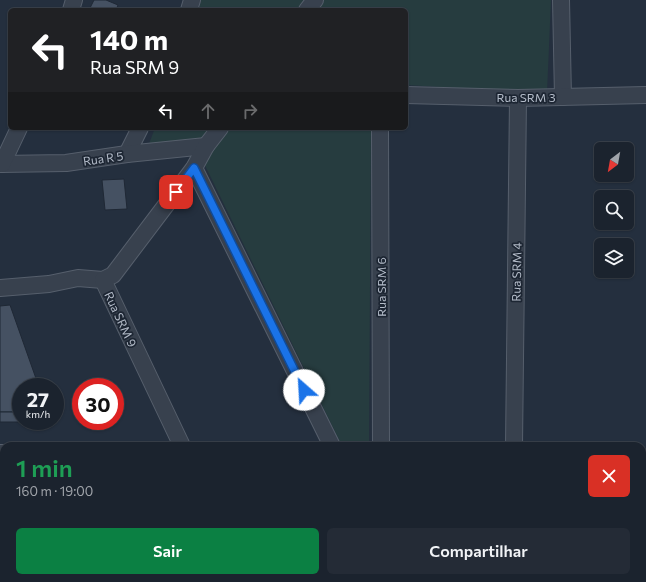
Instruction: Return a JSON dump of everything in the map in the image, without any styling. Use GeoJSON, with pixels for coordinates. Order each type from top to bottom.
{"type":"FeatureCollection","features":[{"type":"Feature","properties":{"kind":"street"},"geometry":{"type":"LineString","coordinates":[[309,8],[315,0]]}},
{"type":"Feature","properties":{"kind":"street"},"geometry":{"type":"LineString","coordinates":[[561,0],[563,97]]}},
{"type":"Feature","properties":{"kind":"street","name":"Rua SRM 3"},"geometry":{"type":"LineString","coordinates":[[408,95],[518,98],[646,95]]}},
{"type":"Feature","properties":{"kind":"street","name":"Rua SRM 4"},"geometry":{"type":"LineString","coordinates":[[514,442],[518,98]]}},
{"type":"Feature","properties":{"kind":"street"},"geometry":{"type":"LineString","coordinates":[[1,164],[18,130]]}},
{"type":"Feature","properties":{"kind":"street"},"geometry":{"type":"LineString","coordinates":[[127,154],[139,130]]}},
{"type":"Feature","properties":{"kind":"street","name":"Rua SRM 9"},"geometry":{"type":"LineString","coordinates":[[180,442],[103,280],[113,275],[194,168],[206,146],[218,130]]}},
{"type":"Feature","properties":{"kind":"street","name":"Rua SRM 6"},"geometry":{"type":"LineString","coordinates":[[380,130],[381,442]]}},
{"type":"Feature","properties":{"kind":"street","name":"Rua R 5"},"geometry":{"type":"LineString","coordinates":[[1,164],[66,163],[127,154],[206,146]]}},
{"type":"Feature","properties":{"kind":"street"},"geometry":{"type":"LineString","coordinates":[[194,168],[330,442]]}},
{"type":"Feature","properties":{"kind":"street"},"geometry":{"type":"LineString","coordinates":[[0,288],[49,284],[78,278],[103,280]]}},
{"type":"Feature","properties":{"kind":"green space"},"geometry":{"type":"Polygon","coordinates":[[[201,0],[551,0],[547,93],[408,85],[408,8],[199,8],[201,0]]]}},
{"type":"Feature","properties":{"kind":"green space"},"geometry":{"type":"Polygon","coordinates":[[[154,130],[371,130],[369,442],[340,442],[196,147],[147,149],[154,130]]]}},
{"type":"Feature","properties":{"kind":"building"},"geometry":{"type":"Polygon","coordinates":[[[94,0],[106,0],[118,5],[117,8],[90,8],[94,0]]]}},
{"type":"Feature","properties":{"kind":"building"},"geometry":{"type":"Polygon","coordinates":[[[124,179],[127,209],[105,210],[102,180],[124,179]]]}},
{"type":"Feature","properties":{"kind":"building"},"geometry":{"type":"Polygon","coordinates":[[[10,305],[36,378],[12,378],[12,412],[0,412],[0,306],[10,305]]]}},
{"type":"Feature","properties":{"kind":"building"},"geometry":{"type":"Polygon","coordinates":[[[0,412],[12,412],[12,422],[0,422],[0,412]]]}},
{"type":"Feature","properties":{"kind":"route"},"geometry":{"type":"LineString","coordinates":[[176,192],[194,168],[304,390]]}}]}
